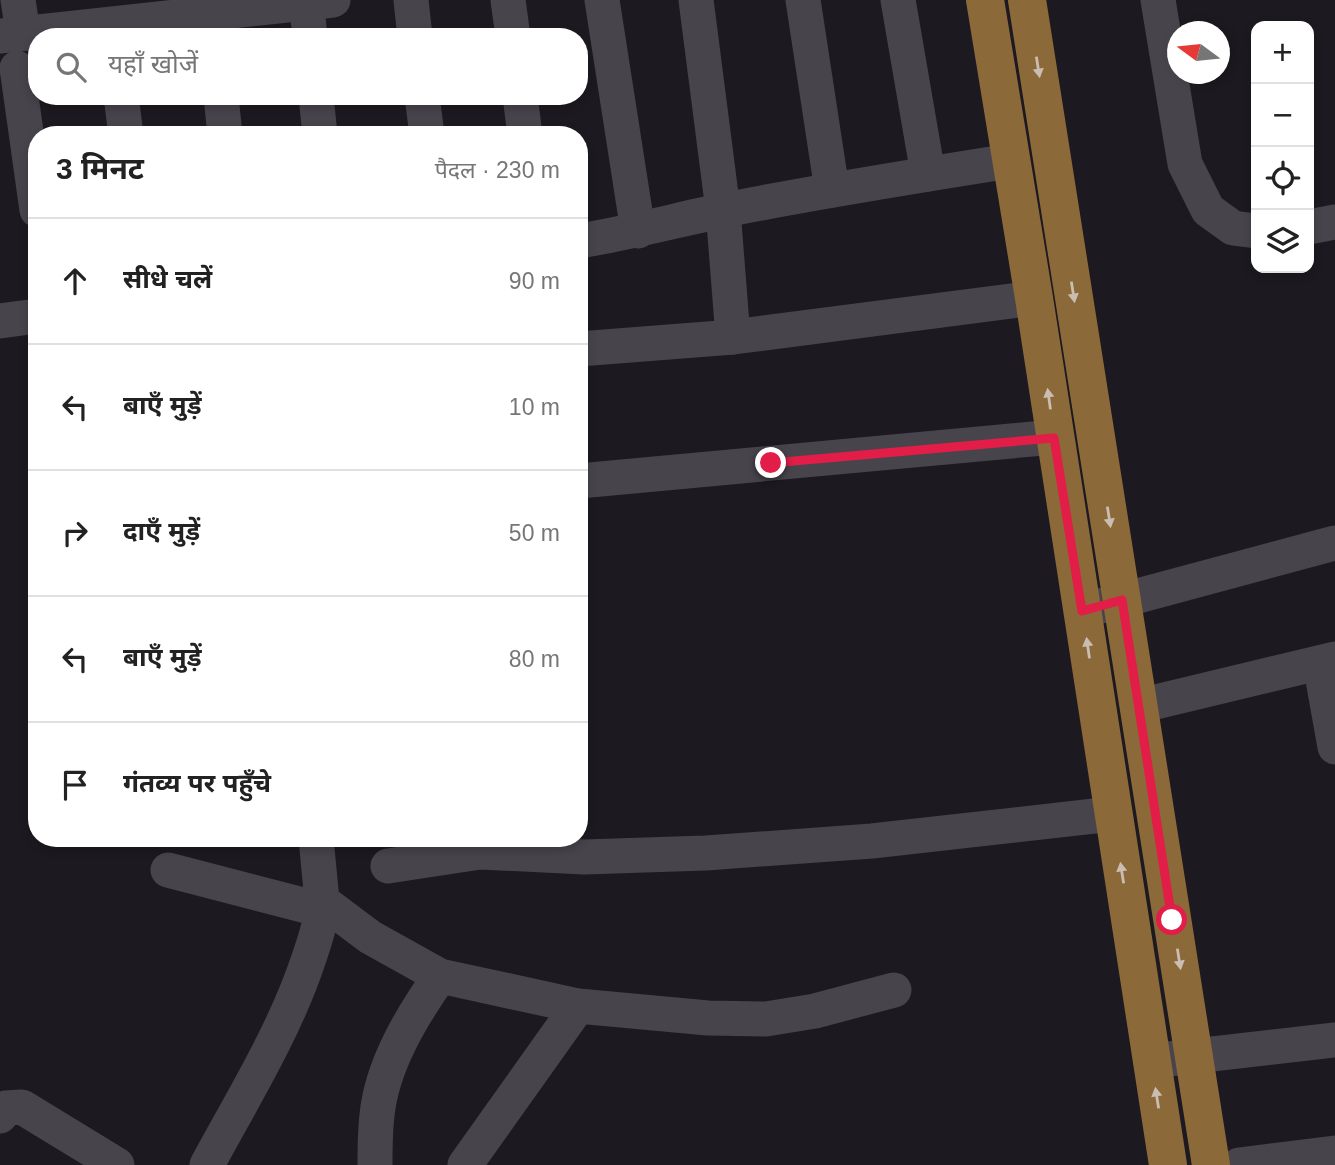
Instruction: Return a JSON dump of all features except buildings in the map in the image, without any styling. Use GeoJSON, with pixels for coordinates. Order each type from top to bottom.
{"type":"FeatureCollection","features":[{"type":"Feature","properties":{"kind":"main road"},"geometry":{"type":"LineString","coordinates":[[985,0],[1034,298],[1168,1165]]}},
{"type":"Feature","properties":{"kind":"main road"},"geometry":{"type":"LineString","coordinates":[[1027,0],[1211,1165]]}},
{"type":"Feature","properties":{"kind":"street"},"geometry":{"type":"LineString","coordinates":[[411,0],[414,28]]}},
{"type":"Feature","properties":{"kind":"street"},"geometry":{"type":"LineString","coordinates":[[508,0],[512,28]]}},
{"type":"Feature","properties":{"kind":"street"},"geometry":{"type":"LineString","coordinates":[[602,0],[638,231]]}},
{"type":"Feature","properties":{"kind":"street"},"geometry":{"type":"LineString","coordinates":[[696,0],[723,210],[733,337]]}},
{"type":"Feature","properties":{"kind":"street"},"geometry":{"type":"LineString","coordinates":[[803,0],[832,190]]}},
{"type":"Feature","properties":{"kind":"street"},"geometry":{"type":"LineString","coordinates":[[898,0],[928,174]]}},
{"type":"Feature","properties":{"kind":"street"},"geometry":{"type":"LineString","coordinates":[[1158,0],[1185,164],[1208,210],[1233,228],[1251,230]]}},
{"type":"Feature","properties":{"kind":"street"},"geometry":{"type":"LineString","coordinates":[[14,23],[121,11],[213,16],[314,10]]}},
{"type":"Feature","properties":{"kind":"street"},"geometry":{"type":"LineString","coordinates":[[18,67],[28,142]]}},
{"type":"Feature","properties":{"kind":"street"},"geometry":{"type":"LineString","coordinates":[[122,105],[126,126]]}},
{"type":"Feature","properties":{"kind":"street"},"geometry":{"type":"LineString","coordinates":[[222,105],[224,126]]}},
{"type":"Feature","properties":{"kind":"street"},"geometry":{"type":"LineString","coordinates":[[317,105],[319,126]]}},
{"type":"Feature","properties":{"kind":"street"},"geometry":{"type":"LineString","coordinates":[[423,105],[426,126]]}},
{"type":"Feature","properties":{"kind":"street"},"geometry":{"type":"LineString","coordinates":[[521,105],[525,126]]}},
{"type":"Feature","properties":{"kind":"street"},"geometry":{"type":"LineString","coordinates":[[588,239],[638,231],[723,210],[1010,160]]}},
{"type":"Feature","properties":{"kind":"street"},"geometry":{"type":"LineString","coordinates":[[1314,227],[1335,222]]}},
{"type":"Feature","properties":{"kind":"street"},"geometry":{"type":"LineString","coordinates":[[588,348],[733,337],[1034,298]]}},
{"type":"Feature","properties":{"kind":"street"},"geometry":{"type":"LineString","coordinates":[[0,321],[28,317]]}},
{"type":"Feature","properties":{"kind":"street"},"geometry":{"type":"LineString","coordinates":[[588,480],[1054,438]]}},
{"type":"Feature","properties":{"kind":"street"},"geometry":{"type":"LineString","coordinates":[[1082,611],[1335,543]]}},
{"type":"Feature","properties":{"kind":"street"},"geometry":{"type":"LineString","coordinates":[[1139,706],[1328,661],[1335,747]]}},
{"type":"Feature","properties":{"kind":"street"},"geometry":{"type":"LineString","coordinates":[[388,866],[480,852],[583,857],[706,853],[872,841],[1112,814]]}},
{"type":"Feature","properties":{"kind":"street"},"geometry":{"type":"LineString","coordinates":[[207,1165],[300,987],[322,906],[317,847]]}},
{"type":"Feature","properties":{"kind":"street"},"geometry":{"type":"LineString","coordinates":[[168,870],[322,906],[370,937],[440,976],[578,1006],[708,1018],[766,1019],[815,1011],[894,990]]}},
{"type":"Feature","properties":{"kind":"street"},"geometry":{"type":"LineString","coordinates":[[375,1165],[377,1113],[387,1073],[416,1010],[440,976]]}},
{"type":"Feature","properties":{"kind":"street"},"geometry":{"type":"LineString","coordinates":[[465,1165],[578,1006]]}},
{"type":"Feature","properties":{"kind":"street"},"geometry":{"type":"LineString","coordinates":[[1151,1061],[1335,1040]]}},
{"type":"Feature","properties":{"kind":"street"},"geometry":{"type":"LineString","coordinates":[[0,1116],[6,1108],[22,1107],[117,1165]]}},
{"type":"Feature","properties":{"kind":"street"},"geometry":{"type":"LineString","coordinates":[[1239,1165],[1335,1153]]}},
{"type":"Feature","properties":{"kind":"route"},"geometry":{"type":"LineString","coordinates":[[771,463],[1054,438],[1082,611],[1122,600],[1172,920]]}}]}
